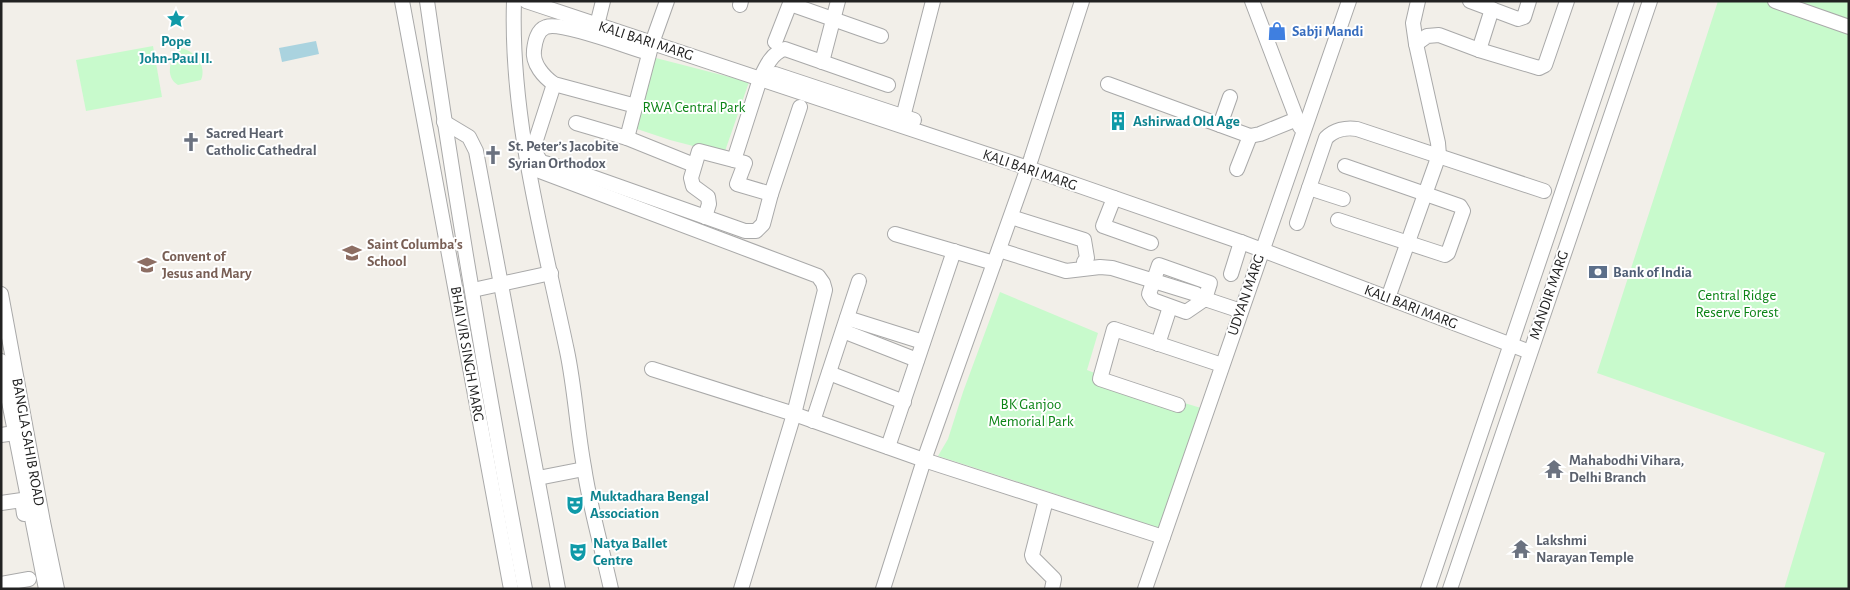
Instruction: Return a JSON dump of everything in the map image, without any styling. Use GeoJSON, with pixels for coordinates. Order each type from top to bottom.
{"type":"FeatureCollection","features":[{"type":"Feature","properties":{"kind":"street","name":"BHAI VIR SINGH MARG"},"geometry":{"type":"LineString","coordinates":[[402,1],[511,589]]}},
{"type":"Feature","properties":{"kind":"street","name":"BHAI VIR SINGH MARG"},"geometry":{"type":"LineString","coordinates":[[427,1],[444,122],[495,430],[525,589]]}},
{"type":"Feature","properties":{"kind":"street"},"geometry":{"type":"LineString","coordinates":[[514,1],[513,36],[529,167],[568,356],[584,469],[611,589]]}},
{"type":"Feature","properties":{"kind":"street","name":"KALI BARI MARG"},"geometry":{"type":"LineString","coordinates":[[526,1],[598,20]]}},
{"type":"Feature","properties":{"kind":"street","name":"KALI BARI MARG"},"geometry":{"type":"LineString","coordinates":[[556,1],[652,44],[903,117],[1241,242],[1263,245]]}},
{"type":"Feature","properties":{"kind":"street"},"geometry":{"type":"LineString","coordinates":[[598,20],[603,1]]}},
{"type":"Feature","properties":{"kind":"street"},"geometry":{"type":"LineString","coordinates":[[627,138],[652,44],[667,1]]}},
{"type":"Feature","properties":{"kind":"street"},"geometry":{"type":"LineString","coordinates":[[822,62],[838,1]]}},
{"type":"Feature","properties":{"kind":"street"},"geometry":{"type":"LineString","coordinates":[[903,117],[933,1]]}},
{"type":"Feature","properties":{"kind":"street"},"geometry":{"type":"LineString","coordinates":[[883,589],[924,460],[1011,217],[1082,1]]}},
{"type":"Feature","properties":{"kind":"street"},"geometry":{"type":"LineString","coordinates":[[1252,1],[1302,133]]}},
{"type":"Feature","properties":{"kind":"street","name":"UDYAN MARG"},"geometry":{"type":"LineString","coordinates":[[1145,589],[1349,1]]}},
{"type":"Feature","properties":{"kind":"street"},"geometry":{"type":"LineString","coordinates":[[1390,294],[1440,155],[1416,44],[1413,22],[1418,1]]}},
{"type":"Feature","properties":{"kind":"street"},"geometry":{"type":"LineString","coordinates":[[1470,1],[1521,18],[1524,17],[1529,1]]}},
{"type":"Feature","properties":{"kind":"street","name":"MANDIR MARG"},"geometry":{"type":"LineString","coordinates":[[1428,589],[1627,1]]}},
{"type":"Feature","properties":{"kind":"street","name":"MANDIR MARG"},"geometry":{"type":"LineString","coordinates":[[1450,589],[1650,1]]}},
{"type":"Feature","properties":{"kind":"street"},"geometry":{"type":"LineString","coordinates":[[1775,1],[1849,27]]}},
{"type":"Feature","properties":{"kind":"street"},"geometry":{"type":"LineString","coordinates":[[775,42],[790,2],[833,20],[881,36]]}},
{"type":"Feature","properties":{"kind":"street"},"geometry":{"type":"LineString","coordinates":[[1416,44],[1427,36],[1439,35],[1534,68],[1543,67],[1565,2]]}},
{"type":"Feature","properties":{"kind":"street"},"geometry":{"type":"LineString","coordinates":[[1479,50],[1492,9]]}},
{"type":"Feature","properties":{"kind":"street"},"geometry":{"type":"LineString","coordinates":[[636,106],[554,84],[544,77],[538,68],[533,52],[539,32],[546,27],[564,27],[652,44]]}},
{"type":"Feature","properties":{"kind":"street"},"geometry":{"type":"LineString","coordinates":[[734,160],[762,75],[776,52],[785,49],[888,85]]}},
{"type":"Feature","properties":{"kind":"street","name":"KALI BARI MARG"},"geometry":{"type":"LineString","coordinates":[[762,75],[1029,164]]}},
{"type":"Feature","properties":{"kind":"street"},"geometry":{"type":"LineString","coordinates":[[554,84],[535,143],[536,154],[541,162],[745,231],[756,231],[763,224],[800,107]]}},
{"type":"Feature","properties":{"kind":"street"},"geometry":{"type":"LineString","coordinates":[[1108,84],[1250,136],[1260,134],[1297,119]]}},
{"type":"Feature","properties":{"kind":"street"},"geometry":{"type":"LineString","coordinates":[[1220,125],[1230,97]]}},
{"type":"Feature","properties":{"kind":"street"},"geometry":{"type":"LineString","coordinates":[[444,122],[469,137],[476,151],[558,589]]}},
{"type":"Feature","properties":{"kind":"street"},"geometry":{"type":"LineString","coordinates":[[576,123],[627,138],[694,165]]}},
{"type":"Feature","properties":{"kind":"street"},"geometry":{"type":"LineString","coordinates":[[1297,223],[1326,138],[1334,132],[1346,129],[1357,129],[1544,191]]}},
{"type":"Feature","properties":{"kind":"street"},"geometry":{"type":"LineString","coordinates":[[1237,169],[1250,136]]}},
{"type":"Feature","properties":{"kind":"street"},"geometry":{"type":"LineString","coordinates":[[705,217],[709,204],[708,197],[693,186],[691,178],[699,151],[745,163],[737,184],[771,194]]}},
{"type":"Feature","properties":{"kind":"street"},"geometry":{"type":"LineString","coordinates":[[1338,220],[1442,255],[1448,253],[1463,211],[1460,206],[1345,166]]}},
{"type":"Feature","properties":{"kind":"street"},"geometry":{"type":"LineString","coordinates":[[529,167],[818,276],[823,283],[825,290],[794,414],[741,589]]}},
{"type":"Feature","properties":{"kind":"street"},"geometry":{"type":"LineString","coordinates":[[1309,188],[1343,199]]}},
{"type":"Feature","properties":{"kind":"street"},"geometry":{"type":"LineString","coordinates":[[1121,197],[1103,226],[1151,243]]}},
{"type":"Feature","properties":{"kind":"street","name":"KALI BARI MARG"},"geometry":{"type":"LineString","coordinates":[[1121,197],[1263,245],[1531,347]]}},
{"type":"Feature","properties":{"kind":"street"},"geometry":{"type":"LineString","coordinates":[[1011,217],[1084,240],[1086,258],[1084,262]]}},
{"type":"Feature","properties":{"kind":"street"},"geometry":{"type":"LineString","coordinates":[[895,234],[994,263]]}},
{"type":"Feature","properties":{"kind":"street"},"geometry":{"type":"LineString","coordinates":[[1230,274],[1241,242]]}},
{"type":"Feature","properties":{"kind":"street"},"geometry":{"type":"LineString","coordinates":[[999,250],[1066,271],[1100,267],[1112,268],[1201,296],[1241,311]]}},
{"type":"Feature","properties":{"kind":"street"},"geometry":{"type":"LineString","coordinates":[[888,447],[954,251]]}},
{"type":"Feature","properties":{"kind":"street"},"geometry":{"type":"LineString","coordinates":[[473,290],[551,273]]}},
{"type":"Feature","properties":{"kind":"street"},"geometry":{"type":"LineString","coordinates":[[813,421],[859,281]]}},
{"type":"Feature","properties":{"kind":"street"},"geometry":{"type":"LineString","coordinates":[[1154,281],[1149,294],[1153,300],[1170,307],[1186,312],[1201,296]]}},
{"type":"Feature","properties":{"kind":"street","name":"BANGLA SAHIB ROAD"},"geometry":{"type":"LineString","coordinates":[[1,294],[57,589]]}},
{"type":"Feature","properties":{"kind":"street"},"geometry":{"type":"LineString","coordinates":[[1158,344],[1170,307]]}},
{"type":"Feature","properties":{"kind":"street"},"geometry":{"type":"LineString","coordinates":[[845,324],[923,342]]}},
{"type":"Feature","properties":{"kind":"street"},"geometry":{"type":"LineString","coordinates":[[845,324],[917,360]]}},
{"type":"Feature","properties":{"kind":"street"},"geometry":{"type":"LineString","coordinates":[[1178,405],[1100,379],[1114,329],[1222,365]]}},
{"type":"Feature","properties":{"kind":"street","name":"BANGLA SAHIB ROAD"},"geometry":{"type":"LineString","coordinates":[[1,362],[8,434],[46,589]]}},
{"type":"Feature","properties":{"kind":"street"},"geometry":{"type":"LineString","coordinates":[[652,369],[794,414],[924,460],[1163,537]]}},
{"type":"Feature","properties":{"kind":"street"},"geometry":{"type":"LineString","coordinates":[[829,373],[904,402]]}},
{"type":"Feature","properties":{"kind":"street"},"geometry":{"type":"LineString","coordinates":[[538,478],[584,469]]}},
{"type":"Feature","properties":{"kind":"street"},"geometry":{"type":"LineString","coordinates":[[1,504],[22,500],[34,584],[1,584]]}},
{"type":"Feature","properties":{"kind":"street"},"geometry":{"type":"LineString","coordinates":[[1046,500],[1032,555],[1054,579],[1052,589]]}},
{"type":"Feature","properties":{"kind":"green space","name":"Central Ridge Reserve Forest"},"geometry":{"type":"Polygon","coordinates":[[[1718,1],[1849,1],[1849,589],[1784,589],[1825,453],[1597,373],[1718,1]]]}},
{"type":"Feature","properties":{"kind":"green space"},"geometry":{"type":"Polygon","coordinates":[[[153,46],[162,97],[86,111],[76,60],[153,46]]]}},
{"type":"Feature","properties":{"kind":"green space"},"geometry":{"type":"Polygon","coordinates":[[[181,48],[191,52],[198,60],[202,70],[201,80],[178,85],[171,77],[170,66],[174,56],[181,48]]]}},
{"type":"Feature","properties":{"kind":"green space","name":"RWA Central Park"},"geometry":{"type":"Polygon","coordinates":[[[652,57],[749,82],[724,154],[670,140],[628,126],[652,57]]]}},
{"type":"Feature","properties":{"kind":"green space","name":"BK Ganjoo Memorial Park"},"geometry":{"type":"Polygon","coordinates":[[[1000,292],[1098,333],[1087,370],[1128,386],[1201,408],[1158,530],[1090,505],[938,456],[948,439],[963,392],[1000,292]]]}},
{"type":"Feature","properties":{"kind":"water"},"geometry":{"type":"Polygon","coordinates":[[[316,41],[319,54],[282,62],[279,48],[316,41]]]}},
{"type":"Feature","properties":{"kind":"place","name":"Pope John-Paul II."},"geometry":{"type":"Point","coordinates":[176,19]}},
{"type":"Feature","properties":{"kind":"place","name":"Sabji Mandi"},"geometry":{"type":"Point","coordinates":[1277,31]}},
{"type":"Feature","properties":{"kind":"place","name":"Ashirwad Old Age"},"geometry":{"type":"Point","coordinates":[1118,121]}},
{"type":"Feature","properties":{"kind":"place","name":"Sacred Heart Catholic Cathedral"},"geometry":{"type":"Point","coordinates":[191,142]}},
{"type":"Feature","properties":{"kind":"place","name":"St. Peter’s Jacobite Syrian Orthodox"},"geometry":{"type":"Point","coordinates":[493,155]}},
{"type":"Feature","properties":{"kind":"place","name":"Saint Columba's School"},"geometry":{"type":"Point","coordinates":[352,253]}},
{"type":"Feature","properties":{"kind":"place","name":"Convent of Jesus and Mary"},"geometry":{"type":"Point","coordinates":[147,265]}},
{"type":"Feature","properties":{"kind":"place","name":"Bank of India"},"geometry":{"type":"Point","coordinates":[1598,272]}},
{"type":"Feature","properties":{"kind":"place","name":"Mahabodhi Vihara, Delhi Branch"},"geometry":{"type":"Point","coordinates":[1554,469]}},
{"type":"Feature","properties":{"kind":"place","name":"Muktadhara Bengal Association"},"geometry":{"type":"Point","coordinates":[575,505]}},
{"type":"Feature","properties":{"kind":"place","name":"Lakshmi Narayan Temple"},"geometry":{"type":"Point","coordinates":[1521,549]}},
{"type":"Feature","properties":{"kind":"place","name":"Natya Ballet Centre"},"geometry":{"type":"Point","coordinates":[578,552]}}]}
